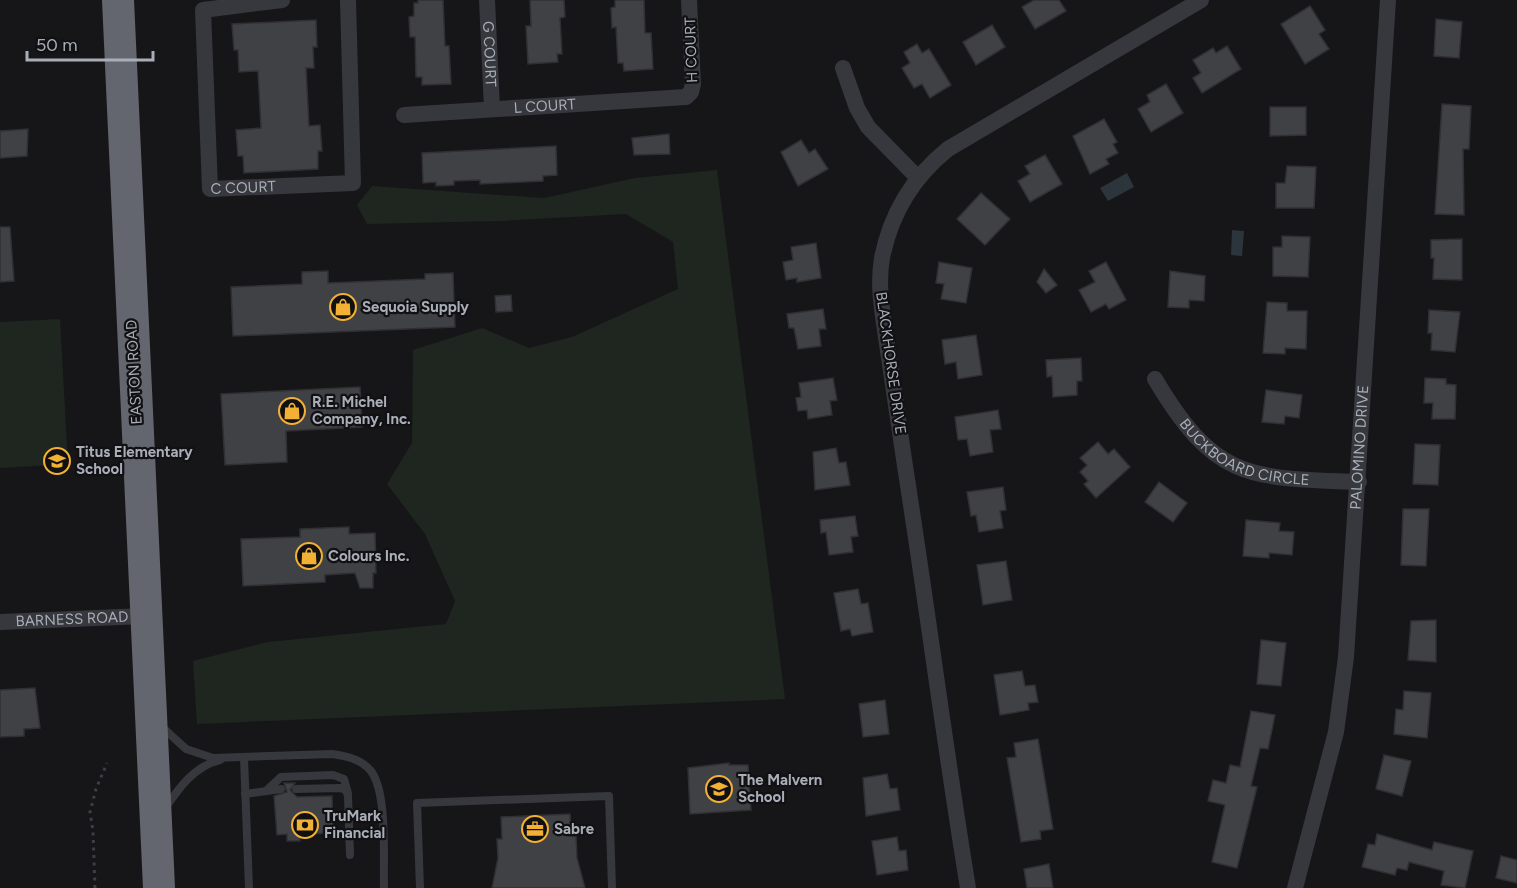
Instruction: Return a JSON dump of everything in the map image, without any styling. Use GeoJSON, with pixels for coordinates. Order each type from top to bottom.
{"type":"FeatureCollection","features":[{"type":"Feature","properties":{"kind":"highway","name":"EASTON ROAD"},"geometry":{"type":"LineString","coordinates":[[118,0],[144,616],[159,888]]}},
{"type":"Feature","properties":{"kind":"street","name":"C COURT"},"geometry":{"type":"LineString","coordinates":[[282,0],[203,10],[210,189],[353,183],[348,0]]}},
{"type":"Feature","properties":{"kind":"street","name":"G COURT"},"geometry":{"type":"LineString","coordinates":[[487,0],[492,109]]}},
{"type":"Feature","properties":{"kind":"street","name":"H COURT"},"geometry":{"type":"LineString","coordinates":[[686,96],[691,93],[693,84],[689,0]]}},
{"type":"Feature","properties":{"kind":"street","name":"BLACKHORSE DRIVE"},"geometry":{"type":"LineString","coordinates":[[968,888],[881,299],[882,259],[891,225],[917,177],[948,149],[1201,0]]}},
{"type":"Feature","properties":{"kind":"street","name":"PALOMINO DRIVE"},"geometry":{"type":"LineString","coordinates":[[1295,888],[1336,732],[1346,657],[1359,482],[1388,0]]}},
{"type":"Feature","properties":{"kind":"street"},"geometry":{"type":"LineString","coordinates":[[843,68],[857,108],[868,127],[917,177]]}},
{"type":"Feature","properties":{"kind":"street","name":"L COURT"},"geometry":{"type":"LineString","coordinates":[[404,115],[686,96]]}},
{"type":"Feature","properties":{"kind":"street","name":"BUCKBOARD CIRCLE"},"geometry":{"type":"LineString","coordinates":[[1155,379],[1192,435],[1214,454],[1234,466],[1265,477],[1359,482]]}},
{"type":"Feature","properties":{"kind":"street","name":"BARNESS ROAD"},"geometry":{"type":"LineString","coordinates":[[0,622],[144,616]]}},
{"type":"Feature","properties":{"kind":"lane"},"geometry":{"type":"LineString","coordinates":[[151,715],[169,736],[186,749],[198,754],[226,759],[332,754],[346,756],[364,765],[375,778],[380,796],[384,888]]}},
{"type":"Feature","properties":{"kind":"lane"},"geometry":{"type":"LineString","coordinates":[[244,758],[249,888]]}},
{"type":"Feature","properties":{"kind":"lane"},"geometry":{"type":"LineString","coordinates":[[156,823],[182,785],[197,771],[226,759]]}},
{"type":"Feature","properties":{"kind":"lane"},"geometry":{"type":"LineString","coordinates":[[266,791],[274,781],[282,777],[333,775],[344,779],[348,794],[350,855]]}},
{"type":"Feature","properties":{"kind":"lane"},"geometry":{"type":"LineString","coordinates":[[296,789],[340,788],[348,794]]}},
{"type":"Feature","properties":{"kind":"lane"},"geometry":{"type":"LineString","coordinates":[[245,794],[281,789]]}},
{"type":"Feature","properties":{"kind":"lane"},"geometry":{"type":"LineString","coordinates":[[420,888],[417,803],[609,796],[612,888]]}},
{"type":"Feature","properties":{"kind":"path"},"geometry":{"type":"LineString","coordinates":[[95,888],[90,812],[96,789],[107,763]]}},
{"type":"Feature","properties":{"kind":"shaded area"},"geometry":{"type":"Polygon","coordinates":[[[717,170],[785,699],[197,724],[193,661],[268,642],[446,624],[455,601],[425,534],[387,484],[412,443],[413,350],[482,328],[529,348],[572,337],[678,289],[673,242],[626,214],[500,221],[367,224],[357,205],[372,186],[544,198],[635,178],[717,170]]]}},
{"type":"Feature","properties":{"kind":"shaded area"},"geometry":{"type":"Polygon","coordinates":[[[1127,173],[1134,187],[1108,201],[1100,188],[1127,173]]]}},
{"type":"Feature","properties":{"kind":"shaded area"},"geometry":{"type":"Polygon","coordinates":[[[1232,230],[1244,231],[1242,256],[1231,255],[1232,230]]]}},
{"type":"Feature","properties":{"kind":"shaded area"},"geometry":{"type":"Polygon","coordinates":[[[60,319],[68,464],[0,468],[0,322],[60,319]]]}},
{"type":"Feature","properties":{"kind":"building"},"geometry":{"type":"Polygon","coordinates":[[[418,0],[443,0],[445,46],[449,46],[451,84],[422,85],[422,77],[416,77],[415,37],[410,37],[409,17],[414,16],[414,3],[418,3],[418,0]]]}},
{"type":"Feature","properties":{"kind":"building"},"geometry":{"type":"Polygon","coordinates":[[[530,0],[564,0],[565,17],[560,18],[562,54],[557,54],[558,62],[528,64],[526,26],[531,26],[530,0]]]}},
{"type":"Feature","properties":{"kind":"building"},"geometry":{"type":"Polygon","coordinates":[[[615,0],[644,0],[645,33],[651,33],[653,69],[624,71],[623,63],[618,63],[616,27],[612,28],[611,8],[615,7],[615,0]]]}},
{"type":"Feature","properties":{"kind":"building"},"geometry":{"type":"Polygon","coordinates":[[[1034,0],[1059,0],[1066,11],[1035,29],[1022,7],[1034,0]]]}},
{"type":"Feature","properties":{"kind":"building"},"geometry":{"type":"Polygon","coordinates":[[[1310,6],[1325,30],[1319,34],[1329,49],[1305,64],[1281,24],[1310,6]]]}},
{"type":"Feature","properties":{"kind":"building"},"geometry":{"type":"Polygon","coordinates":[[[1436,19],[1462,22],[1459,58],[1434,56],[1436,19]]]}},
{"type":"Feature","properties":{"kind":"building"},"geometry":{"type":"Polygon","coordinates":[[[316,20],[317,47],[313,47],[314,68],[306,68],[309,126],[320,125],[322,151],[318,151],[318,169],[244,173],[243,156],[238,156],[236,130],[261,128],[258,71],[239,72],[238,50],[234,50],[232,24],[316,20]]]}},
{"type":"Feature","properties":{"kind":"building"},"geometry":{"type":"Polygon","coordinates":[[[992,25],[1005,47],[976,65],[963,42],[992,25]]]}},
{"type":"Feature","properties":{"kind":"building"},"geometry":{"type":"Polygon","coordinates":[[[917,44],[922,53],[929,49],[951,85],[930,98],[922,84],[914,88],[902,68],[910,63],[904,52],[917,44]]]}},
{"type":"Feature","properties":{"kind":"building"},"geometry":{"type":"Polygon","coordinates":[[[1227,46],[1241,69],[1202,93],[1193,78],[1201,73],[1193,60],[1213,48],[1216,53],[1227,46]]]}},
{"type":"Feature","properties":{"kind":"building"},"geometry":{"type":"Polygon","coordinates":[[[1166,84],[1183,113],[1151,132],[1138,109],[1150,102],[1147,95],[1166,84]]]}},
{"type":"Feature","properties":{"kind":"building"},"geometry":{"type":"Polygon","coordinates":[[[1442,104],[1471,106],[1469,149],[1463,149],[1464,215],[1435,214],[1442,104]]]}},
{"type":"Feature","properties":{"kind":"building"},"geometry":{"type":"Polygon","coordinates":[[[1270,107],[1306,107],[1306,135],[1270,136],[1270,107]]]}},
{"type":"Feature","properties":{"kind":"building"},"geometry":{"type":"Polygon","coordinates":[[[1104,119],[1117,142],[1113,144],[1118,153],[1106,159],[1109,164],[1090,174],[1073,136],[1104,119]]]}},
{"type":"Feature","properties":{"kind":"building"},"geometry":{"type":"Polygon","coordinates":[[[28,129],[27,156],[0,158],[0,131],[28,129]]]}},
{"type":"Feature","properties":{"kind":"building"},"geometry":{"type":"Polygon","coordinates":[[[669,134],[670,154],[634,155],[632,138],[669,134]]]}},
{"type":"Feature","properties":{"kind":"building"},"geometry":{"type":"Polygon","coordinates":[[[801,140],[809,153],[815,149],[828,169],[798,186],[781,152],[801,140]]]}},
{"type":"Feature","properties":{"kind":"building"},"geometry":{"type":"Polygon","coordinates":[[[556,146],[557,175],[543,176],[543,181],[480,184],[480,180],[454,181],[454,185],[436,186],[436,182],[423,183],[422,153],[556,146]]]}},
{"type":"Feature","properties":{"kind":"building"},"geometry":{"type":"Polygon","coordinates":[[[1045,155],[1062,184],[1030,202],[1018,181],[1030,174],[1025,166],[1045,155]]]}},
{"type":"Feature","properties":{"kind":"building"},"geometry":{"type":"Polygon","coordinates":[[[1287,166],[1316,167],[1314,208],[1276,208],[1276,183],[1285,183],[1287,166]]]}},
{"type":"Feature","properties":{"kind":"building"},"geometry":{"type":"Polygon","coordinates":[[[981,193],[1010,219],[985,245],[957,219],[981,193]]]}},
{"type":"Feature","properties":{"kind":"building"},"geometry":{"type":"Polygon","coordinates":[[[0,227],[10,227],[14,281],[0,282],[0,227]]]}},
{"type":"Feature","properties":{"kind":"building"},"geometry":{"type":"Polygon","coordinates":[[[1282,236],[1310,237],[1308,277],[1273,276],[1273,247],[1282,247],[1282,236]]]}},
{"type":"Feature","properties":{"kind":"building"},"geometry":{"type":"Polygon","coordinates":[[[1462,239],[1462,280],[1433,279],[1434,258],[1431,258],[1431,240],[1462,239]]]}},
{"type":"Feature","properties":{"kind":"building"},"geometry":{"type":"Polygon","coordinates":[[[816,243],[821,278],[797,282],[797,278],[786,280],[783,262],[793,260],[791,247],[816,243]]]}},
{"type":"Feature","properties":{"kind":"building"},"geometry":{"type":"Polygon","coordinates":[[[939,262],[972,268],[966,303],[941,299],[944,284],[936,283],[939,262]]]}},
{"type":"Feature","properties":{"kind":"building"},"geometry":{"type":"Polygon","coordinates":[[[1106,262],[1126,300],[1109,309],[1106,304],[1091,312],[1079,290],[1095,282],[1089,271],[1106,262]]]}},
{"type":"Feature","properties":{"kind":"building"},"geometry":{"type":"Polygon","coordinates":[[[1044,269],[1057,285],[1046,293],[1037,282],[1044,269]]]}},
{"type":"Feature","properties":{"kind":"building","name":"Sequoia Supply"},"geometry":{"type":"Polygon","coordinates":[[[328,271],[328,283],[425,279],[425,274],[453,273],[455,327],[233,336],[231,287],[302,284],[302,272],[328,271]]]}},
{"type":"Feature","properties":{"kind":"building"},"geometry":{"type":"Polygon","coordinates":[[[1170,271],[1205,276],[1204,301],[1189,300],[1189,308],[1168,307],[1170,271]]]}},
{"type":"Feature","properties":{"kind":"building"},"geometry":{"type":"Polygon","coordinates":[[[511,295],[512,311],[496,312],[495,296],[511,295]]]}},
{"type":"Feature","properties":{"kind":"building"},"geometry":{"type":"Polygon","coordinates":[[[1267,302],[1287,303],[1287,311],[1307,311],[1306,349],[1285,348],[1285,354],[1263,353],[1267,302]]]}},
{"type":"Feature","properties":{"kind":"building"},"geometry":{"type":"Polygon","coordinates":[[[823,309],[826,329],[819,329],[821,346],[798,349],[794,328],[789,328],[787,314],[823,309]]]}},
{"type":"Feature","properties":{"kind":"building"},"geometry":{"type":"Polygon","coordinates":[[[1429,310],[1460,312],[1455,352],[1431,350],[1432,333],[1428,333],[1429,310]]]}},
{"type":"Feature","properties":{"kind":"building"},"geometry":{"type":"Polygon","coordinates":[[[976,335],[982,375],[958,379],[956,362],[945,364],[942,340],[976,335]]]}},
{"type":"Feature","properties":{"kind":"building"},"geometry":{"type":"Polygon","coordinates":[[[1081,358],[1082,381],[1077,381],[1077,395],[1053,397],[1052,376],[1047,377],[1046,360],[1081,358]]]}},
{"type":"Feature","properties":{"kind":"building"},"geometry":{"type":"Polygon","coordinates":[[[833,378],[837,400],[830,401],[832,415],[808,419],[807,410],[798,411],[796,398],[801,397],[799,383],[833,378]]]}},
{"type":"Feature","properties":{"kind":"building"},"geometry":{"type":"Polygon","coordinates":[[[1425,378],[1446,379],[1446,384],[1456,385],[1455,419],[1432,419],[1433,403],[1424,403],[1425,378]]]}},
{"type":"Feature","properties":{"kind":"building","name":"R.E. Michel Company, Inc."},"geometry":{"type":"Polygon","coordinates":[[[360,387],[362,427],[286,431],[287,462],[225,465],[221,394],[360,387]]]}},
{"type":"Feature","properties":{"kind":"building"},"geometry":{"type":"Polygon","coordinates":[[[1266,390],[1302,395],[1299,418],[1285,416],[1284,424],[1262,422],[1266,390]]]}},
{"type":"Feature","properties":{"kind":"building"},"geometry":{"type":"Polygon","coordinates":[[[998,410],[1001,429],[990,430],[993,452],[970,456],[967,439],[958,440],[955,417],[998,410]]]}},
{"type":"Feature","properties":{"kind":"building"},"geometry":{"type":"Polygon","coordinates":[[[1098,442],[1108,454],[1114,449],[1130,467],[1096,498],[1084,484],[1088,481],[1080,472],[1087,465],[1080,458],[1098,442]]]}},
{"type":"Feature","properties":{"kind":"building"},"geometry":{"type":"Polygon","coordinates":[[[1415,444],[1440,445],[1438,485],[1413,484],[1415,444]]]}},
{"type":"Feature","properties":{"kind":"building"},"geometry":{"type":"Polygon","coordinates":[[[836,448],[839,463],[846,462],[850,485],[815,490],[813,452],[836,448]]]}},
{"type":"Feature","properties":{"kind":"building"},"geometry":{"type":"Polygon","coordinates":[[[1159,482],[1187,503],[1173,522],[1145,502],[1159,482]]]}},
{"type":"Feature","properties":{"kind":"building"},"geometry":{"type":"Polygon","coordinates":[[[1003,487],[1006,510],[1000,511],[1003,528],[979,532],[976,515],[971,516],[967,492],[1003,487]]]}},
{"type":"Feature","properties":{"kind":"building"},"geometry":{"type":"Polygon","coordinates":[[[1403,509],[1429,509],[1426,566],[1401,565],[1403,509]]]}},
{"type":"Feature","properties":{"kind":"building"},"geometry":{"type":"Polygon","coordinates":[[[855,516],[858,536],[851,537],[853,552],[829,555],[826,532],[821,533],[820,520],[855,516]]]}},
{"type":"Feature","properties":{"kind":"building"},"geometry":{"type":"Polygon","coordinates":[[[1246,520],[1280,523],[1279,531],[1294,532],[1292,555],[1269,553],[1269,558],[1243,556],[1246,520]]]}},
{"type":"Feature","properties":{"kind":"building","name":"Colours Inc."},"geometry":{"type":"Polygon","coordinates":[[[349,527],[349,534],[375,533],[376,573],[373,573],[373,588],[360,588],[355,573],[325,575],[325,582],[243,586],[241,539],[300,537],[300,529],[349,527]]]}},
{"type":"Feature","properties":{"kind":"building"},"geometry":{"type":"Polygon","coordinates":[[[1006,561],[1012,600],[983,605],[977,565],[1006,561]]]}},
{"type":"Feature","properties":{"kind":"building"},"geometry":{"type":"Polygon","coordinates":[[[858,589],[861,604],[868,603],[873,632],[852,636],[850,629],[841,631],[834,593],[858,589]]]}},
{"type":"Feature","properties":{"kind":"building"},"geometry":{"type":"Polygon","coordinates":[[[1436,620],[1436,662],[1408,660],[1411,621],[1436,620]]]}},
{"type":"Feature","properties":{"kind":"building"},"geometry":{"type":"Polygon","coordinates":[[[1261,640],[1286,643],[1281,686],[1257,684],[1261,640]]]}},
{"type":"Feature","properties":{"kind":"building"},"geometry":{"type":"Polygon","coordinates":[[[1022,671],[1025,686],[1035,685],[1038,702],[1028,703],[1029,710],[1000,715],[994,675],[1022,671]]]}},
{"type":"Feature","properties":{"kind":"building"},"geometry":{"type":"Polygon","coordinates":[[[35,688],[40,728],[24,729],[24,736],[0,737],[0,690],[35,688]]]}},
{"type":"Feature","properties":{"kind":"building"},"geometry":{"type":"Polygon","coordinates":[[[1404,691],[1431,693],[1427,738],[1394,734],[1396,709],[1403,710],[1404,691]]]}},
{"type":"Feature","properties":{"kind":"building"},"geometry":{"type":"Polygon","coordinates":[[[885,700],[889,734],[863,737],[859,704],[885,700]]]}},
{"type":"Feature","properties":{"kind":"building"},"geometry":{"type":"Polygon","coordinates":[[[1251,711],[1275,715],[1268,749],[1260,748],[1251,786],[1257,787],[1237,868],[1212,862],[1225,805],[1208,801],[1213,780],[1226,783],[1230,765],[1240,767],[1251,711]]]}},
{"type":"Feature","properties":{"kind":"building"},"geometry":{"type":"Polygon","coordinates":[[[1038,739],[1053,829],[1040,831],[1041,839],[1021,842],[1007,758],[1016,757],[1014,743],[1038,739]]]}},
{"type":"Feature","properties":{"kind":"building"},"geometry":{"type":"Polygon","coordinates":[[[1384,755],[1411,761],[1402,796],[1376,789],[1384,755]]]}},
{"type":"Feature","properties":{"kind":"building","name":"The Malvern School"},"geometry":{"type":"Polygon","coordinates":[[[729,763],[729,765],[748,765],[751,810],[690,814],[688,768],[729,763]]]}},
{"type":"Feature","properties":{"kind":"building"},"geometry":{"type":"Polygon","coordinates":[[[887,774],[890,789],[897,788],[900,810],[866,816],[863,778],[887,774]]]}},
{"type":"Feature","properties":{"kind":"building","name":"TruMark Financial"},"geometry":{"type":"Polygon","coordinates":[[[284,783],[295,783],[290,790],[297,797],[332,796],[333,833],[300,834],[300,841],[287,841],[287,834],[277,835],[274,796],[287,792],[284,783]]]}},
{"type":"Feature","properties":{"kind":"building"},"geometry":{"type":"Polygon","coordinates":[[[570,814],[571,836],[576,836],[577,858],[585,888],[492,888],[498,858],[497,839],[502,839],[501,817],[570,814]]]}},
{"type":"Feature","properties":{"kind":"building"},"geometry":{"type":"Polygon","coordinates":[[[1377,834],[1432,850],[1434,842],[1473,851],[1465,888],[1441,885],[1444,871],[1409,862],[1407,870],[1397,868],[1395,875],[1362,867],[1368,844],[1375,845],[1377,834]]]}},
{"type":"Feature","properties":{"kind":"building"},"geometry":{"type":"Polygon","coordinates":[[[897,837],[899,851],[906,850],[908,870],[877,875],[872,841],[897,837]]]}},
{"type":"Feature","properties":{"kind":"building"},"geometry":{"type":"Polygon","coordinates":[[[1501,856],[1517,860],[1517,883],[1496,878],[1501,856]]]}},
{"type":"Feature","properties":{"kind":"building"},"geometry":{"type":"Polygon","coordinates":[[[1049,864],[1053,888],[1027,888],[1024,869],[1049,864]]]}},
{"type":"Feature","properties":{"kind":"place","name":"Sequoia Supply"},"geometry":{"type":"Point","coordinates":[343,307]}},
{"type":"Feature","properties":{"kind":"place","name":"R.E. Michel Company, Inc."},"geometry":{"type":"Point","coordinates":[292,411]}},
{"type":"Feature","properties":{"kind":"place","name":"Titus Elementary School"},"geometry":{"type":"Point","coordinates":[57,461]}},
{"type":"Feature","properties":{"kind":"place","name":"Colours Inc."},"geometry":{"type":"Point","coordinates":[309,556]}},
{"type":"Feature","properties":{"kind":"place","name":"The Malvern School"},"geometry":{"type":"Point","coordinates":[719,789]}},
{"type":"Feature","properties":{"kind":"place","name":"TruMark Financial"},"geometry":{"type":"Point","coordinates":[305,825]}},
{"type":"Feature","properties":{"kind":"place","name":"Sabre"},"geometry":{"type":"Point","coordinates":[535,829]}}]}
